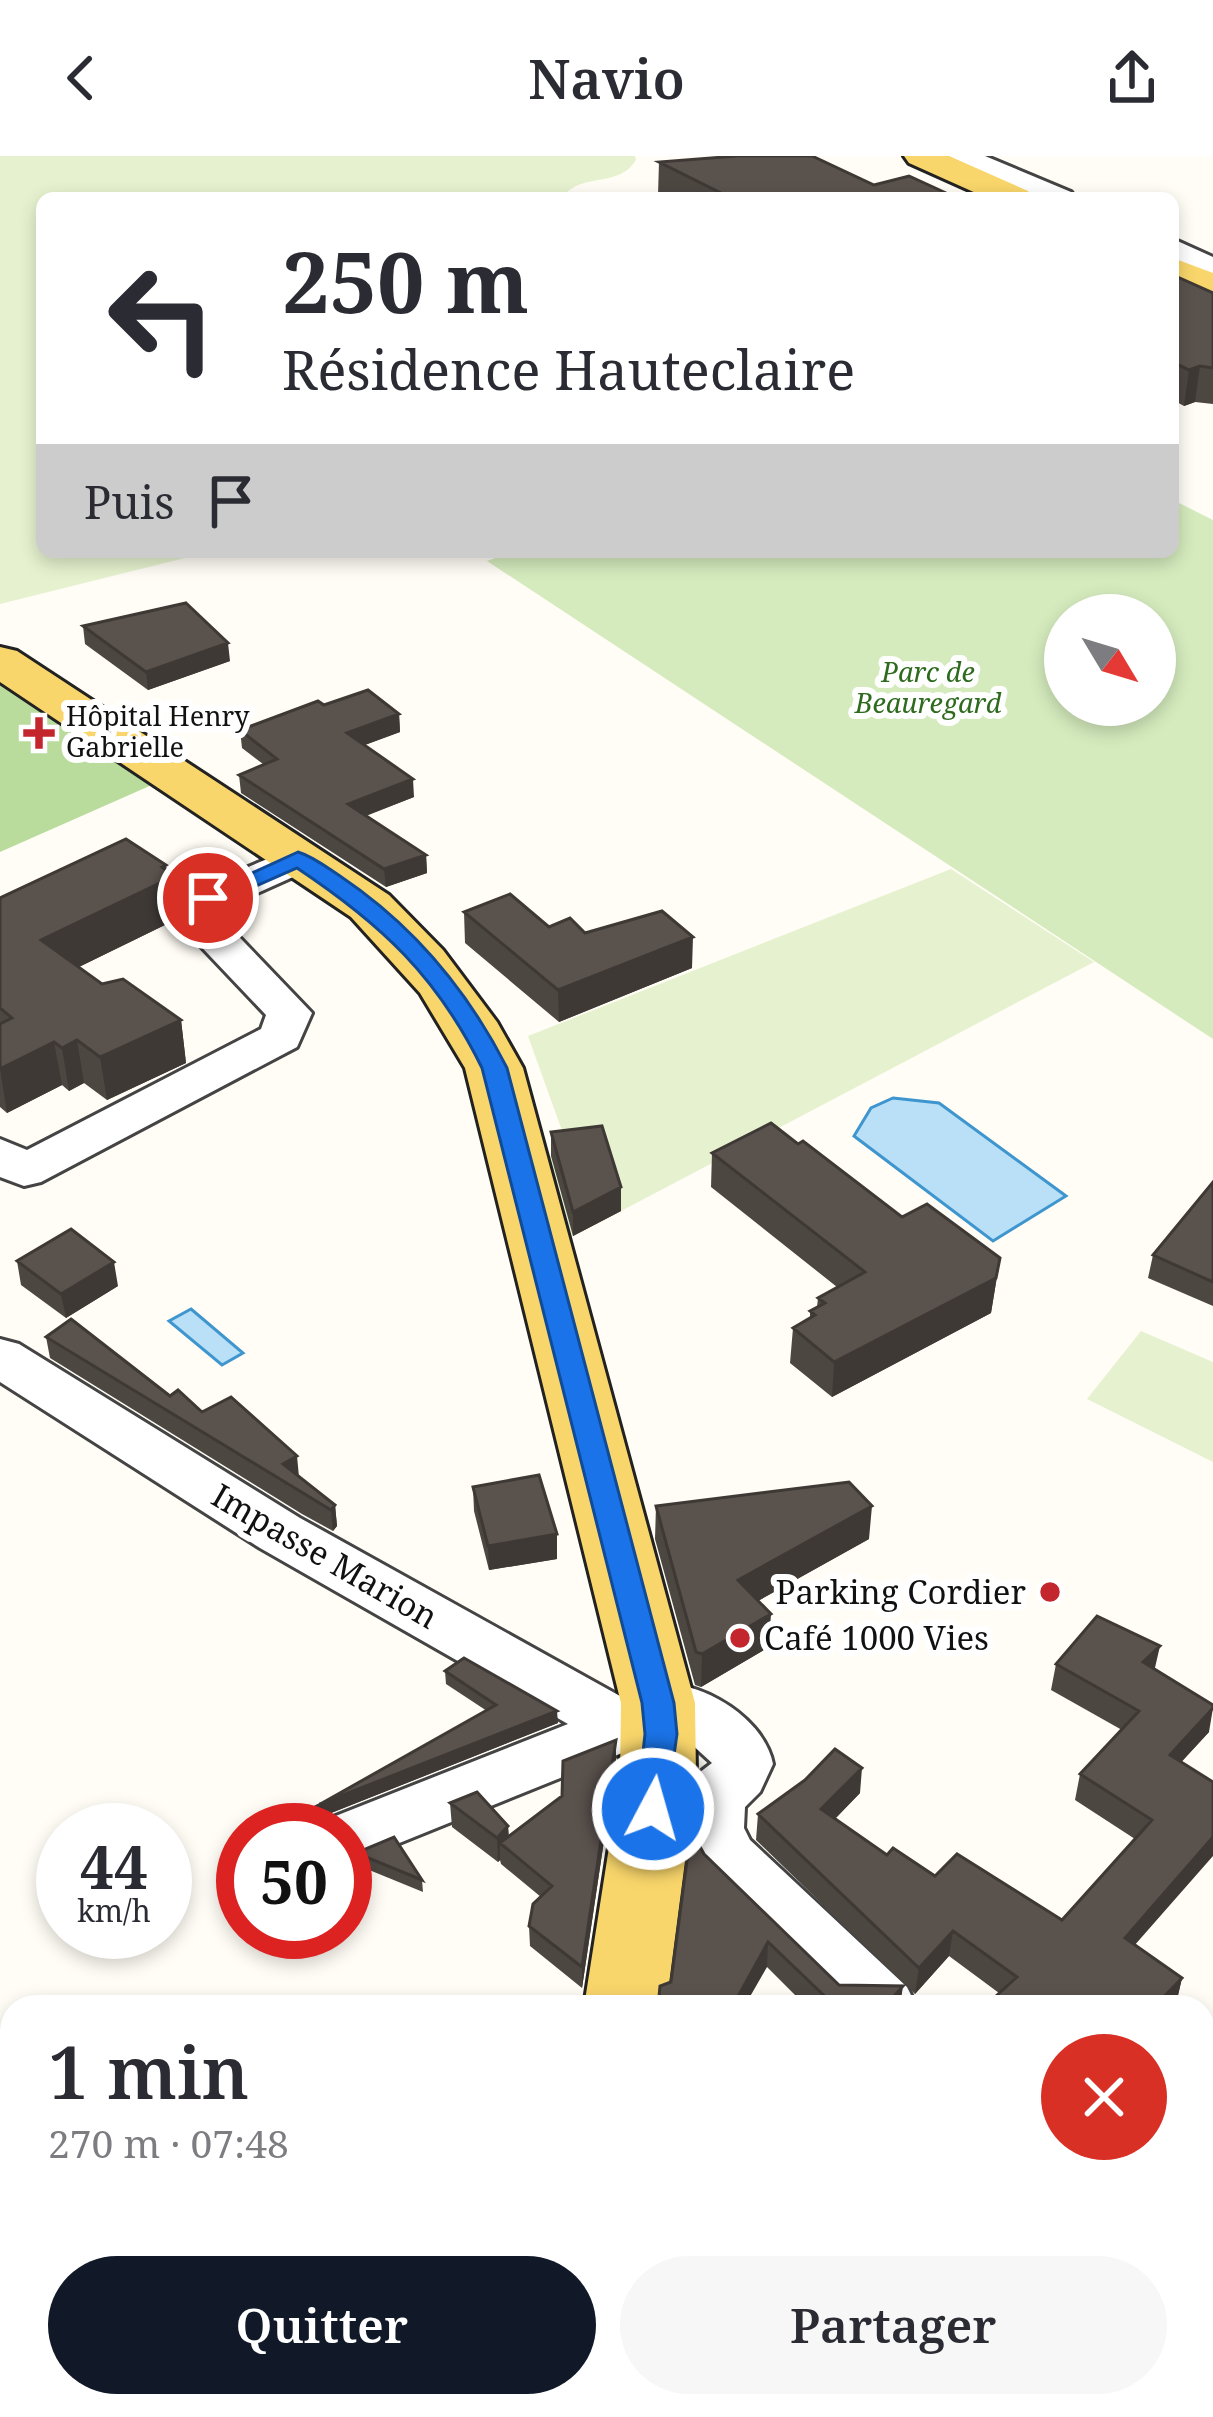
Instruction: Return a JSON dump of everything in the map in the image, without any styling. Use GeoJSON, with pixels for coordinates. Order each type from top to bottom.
{"type":"FeatureCollection","features":[{"type":"Feature","properties":{"kind":"main road"},"geometry":{"type":"LineString","coordinates":[[921,156],[1002,192]]}},
{"type":"Feature","properties":{"kind":"main road"},"geometry":{"type":"LineString","coordinates":[[1179,272],[1213,287]]}},
{"type":"Feature","properties":{"kind":"main road"},"geometry":{"type":"LineString","coordinates":[[0,662],[370,906],[415,947],[474,1027],[494,1068],[648,1721],[684,1803],[628,1995]]}},
{"type":"Feature","properties":{"kind":"street"},"geometry":{"type":"LineString","coordinates":[[962,156],[1047,192]]}},
{"type":"Feature","properties":{"kind":"street"},"geometry":{"type":"LineString","coordinates":[[1179,251],[1213,268]]}},
{"type":"Feature","properties":{"kind":"street"},"geometry":{"type":"LineString","coordinates":[[0,1154],[24,1172],[281,1036],[289,1013],[196,918],[208,898],[298,859]]}},
{"type":"Feature","properties":{"kind":"street","name":"Impasse Marion"},"geometry":{"type":"LineString","coordinates":[[0,1358],[280,1533],[648,1721]]}},
{"type":"Feature","properties":{"kind":"street"},"geometry":{"type":"LineString","coordinates":[[372,1828],[648,1721]]}},
{"type":"Feature","properties":{"kind":"street"},"geometry":{"type":"LineString","coordinates":[[684,1803],[713,1828],[728,1858],[871,1995]]}},
{"type":"Feature","properties":{"kind":"green space"},"geometry":{"type":"Polygon","coordinates":[[[0,156],[635,156],[621,174],[567,192],[36,192],[36,558],[185,558],[0,604],[0,156]]]}},
{"type":"Feature","properties":{"kind":"green space","name":"Parc de Beauregard"},"geometry":{"type":"Polygon","coordinates":[[[1179,503],[1213,520],[1213,1039],[487,561],[1179,558],[1179,503]]]}},
{"type":"Feature","properties":{"kind":"green space","name":"Hôpital Henry Gabrielle"},"geometry":{"type":"Polygon","coordinates":[[[0,683],[154,784],[0,852],[0,683]]]}},
{"type":"Feature","properties":{"kind":"green space"},"geometry":{"type":"Polygon","coordinates":[[[951,869],[1094,962],[570,1238],[544,1157],[570,1153],[528,1036],[951,869]]]}},
{"type":"Feature","properties":{"kind":"green space"},"geometry":{"type":"Polygon","coordinates":[[[1141,1331],[1213,1362],[1213,1462],[1087,1399],[1141,1331]]]}},
{"type":"Feature","properties":{"kind":"water"},"geometry":{"type":"Polygon","coordinates":[[[893,1098],[939,1103],[1066,1196],[993,1241],[854,1136],[871,1108],[893,1098]]]}},
{"type":"Feature","properties":{"kind":"water"},"geometry":{"type":"Polygon","coordinates":[[[191,1309],[243,1353],[222,1365],[169,1321],[191,1309]]]}},
{"type":"Feature","properties":{"kind":"building"},"geometry":{"type":"Polygon","coordinates":[[[812,156],[874,185],[909,176],[944,192],[719,192],[659,162],[812,156]]]}},
{"type":"Feature","properties":{"kind":"building"},"geometry":{"type":"Polygon","coordinates":[[[1179,278],[1213,293],[1213,368],[1189,370],[1179,365],[1179,278]]]}},
{"type":"Feature","properties":{"kind":"building"},"geometry":{"type":"Polygon","coordinates":[[[186,603],[228,643],[146,672],[83,626],[186,603]]]}},
{"type":"Feature","properties":{"kind":"building"},"geometry":{"type":"Polygon","coordinates":[[[368,690],[399,714],[347,733],[413,779],[348,804],[426,855],[384,869],[239,775],[277,759],[240,730],[318,701],[324,705],[368,690]]]}},
{"type":"Feature","properties":{"kind":"building"},"geometry":{"type":"Polygon","coordinates":[[[126,839],[166,865],[162,867],[167,871],[166,880],[41,940],[102,984],[123,979],[181,1020],[100,1057],[77,1040],[62,1048],[54,1042],[0,1069],[0,1024],[12,1018],[0,1008],[0,898],[126,839]]]}},
{"type":"Feature","properties":{"kind":"building"},"geometry":{"type":"Polygon","coordinates":[[[510,894],[549,927],[570,918],[585,933],[662,911],[693,937],[558,990],[464,912],[510,894]]]}},
{"type":"Feature","properties":{"kind":"building"},"geometry":{"type":"Polygon","coordinates":[[[771,1123],[798,1144],[803,1141],[902,1217],[927,1204],[1000,1258],[996,1278],[834,1362],[793,1328],[825,1303],[818,1298],[865,1272],[712,1153],[771,1123]]]}},
{"type":"Feature","properties":{"kind":"building"},"geometry":{"type":"Polygon","coordinates":[[[602,1126],[621,1187],[573,1212],[551,1132],[602,1126]]]}},
{"type":"Feature","properties":{"kind":"building"},"geometry":{"type":"Polygon","coordinates":[[[1213,1182],[1213,1282],[1153,1255],[1213,1182]]]}},
{"type":"Feature","properties":{"kind":"building"},"geometry":{"type":"Polygon","coordinates":[[[71,1229],[114,1262],[61,1294],[17,1261],[71,1229]]]}},
{"type":"Feature","properties":{"kind":"building"},"geometry":{"type":"Polygon","coordinates":[[[71,1319],[170,1396],[178,1390],[202,1412],[231,1397],[297,1456],[283,1464],[335,1505],[331,1510],[46,1337],[71,1319]]]}},
{"type":"Feature","properties":{"kind":"building"},"geometry":{"type":"Polygon","coordinates":[[[539,1475],[557,1534],[488,1546],[473,1487],[539,1475]]]}},
{"type":"Feature","properties":{"kind":"building"},"geometry":{"type":"Polygon","coordinates":[[[849,1482],[872,1506],[738,1580],[771,1614],[702,1654],[696,1652],[656,1506],[849,1482]]]}},
{"type":"Feature","properties":{"kind":"building"},"geometry":{"type":"Polygon","coordinates":[[[1097,1616],[1160,1646],[1143,1662],[1213,1705],[1170,1755],[1213,1782],[1213,1837],[1125,1938],[1182,1978],[1166,1995],[997,1995],[1017,1977],[953,1931],[919,1968],[758,1814],[805,1780],[835,1749],[862,1768],[821,1809],[887,1855],[893,1848],[935,1876],[957,1854],[1062,1920],[1152,1820],[1080,1774],[1139,1711],[1056,1664],[1097,1616]]]}},
{"type":"Feature","properties":{"kind":"building"},"geometry":{"type":"Polygon","coordinates":[[[464,1658],[557,1711],[322,1803],[496,1705],[445,1671],[464,1658]]]}},
{"type":"Feature","properties":{"kind":"building"},"geometry":{"type":"Polygon","coordinates":[[[616,1740],[582,1967],[529,1926],[533,1904],[552,1886],[500,1843],[562,1796],[563,1761],[616,1740]]]}},
{"type":"Feature","properties":{"kind":"building"},"geometry":{"type":"Polygon","coordinates":[[[477,1792],[508,1826],[497,1838],[450,1803],[477,1792]]]}},
{"type":"Feature","properties":{"kind":"building"},"geometry":{"type":"Polygon","coordinates":[[[691,1830],[704,1854],[839,1985],[903,1986],[895,1995],[823,1995],[768,1942],[739,1995],[659,1995],[660,1986],[671,1982],[691,1830]]]}},
{"type":"Feature","properties":{"kind":"building"},"geometry":{"type":"Polygon","coordinates":[[[394,1837],[422,1880],[372,1860],[372,1846],[394,1837]]]}},
{"type":"Feature","properties":{"kind":"place","name":"Hôpital Henry Gabrielle"},"geometry":{"type":"Point","coordinates":[39,733]}},
{"type":"Feature","properties":{"kind":"place","name":"Parking Cordier"},"geometry":{"type":"Point","coordinates":[1050,1592]}},
{"type":"Feature","properties":{"kind":"place","name":"Café 1000 Vies"},"geometry":{"type":"Point","coordinates":[740,1638]}},
{"type":"Feature","properties":{"kind":"route"},"geometry":{"type":"LineString","coordinates":[[208,898],[298,859],[370,906],[415,947],[474,1027],[494,1068],[658,1703],[661,1734],[653,1809]]}}]}
